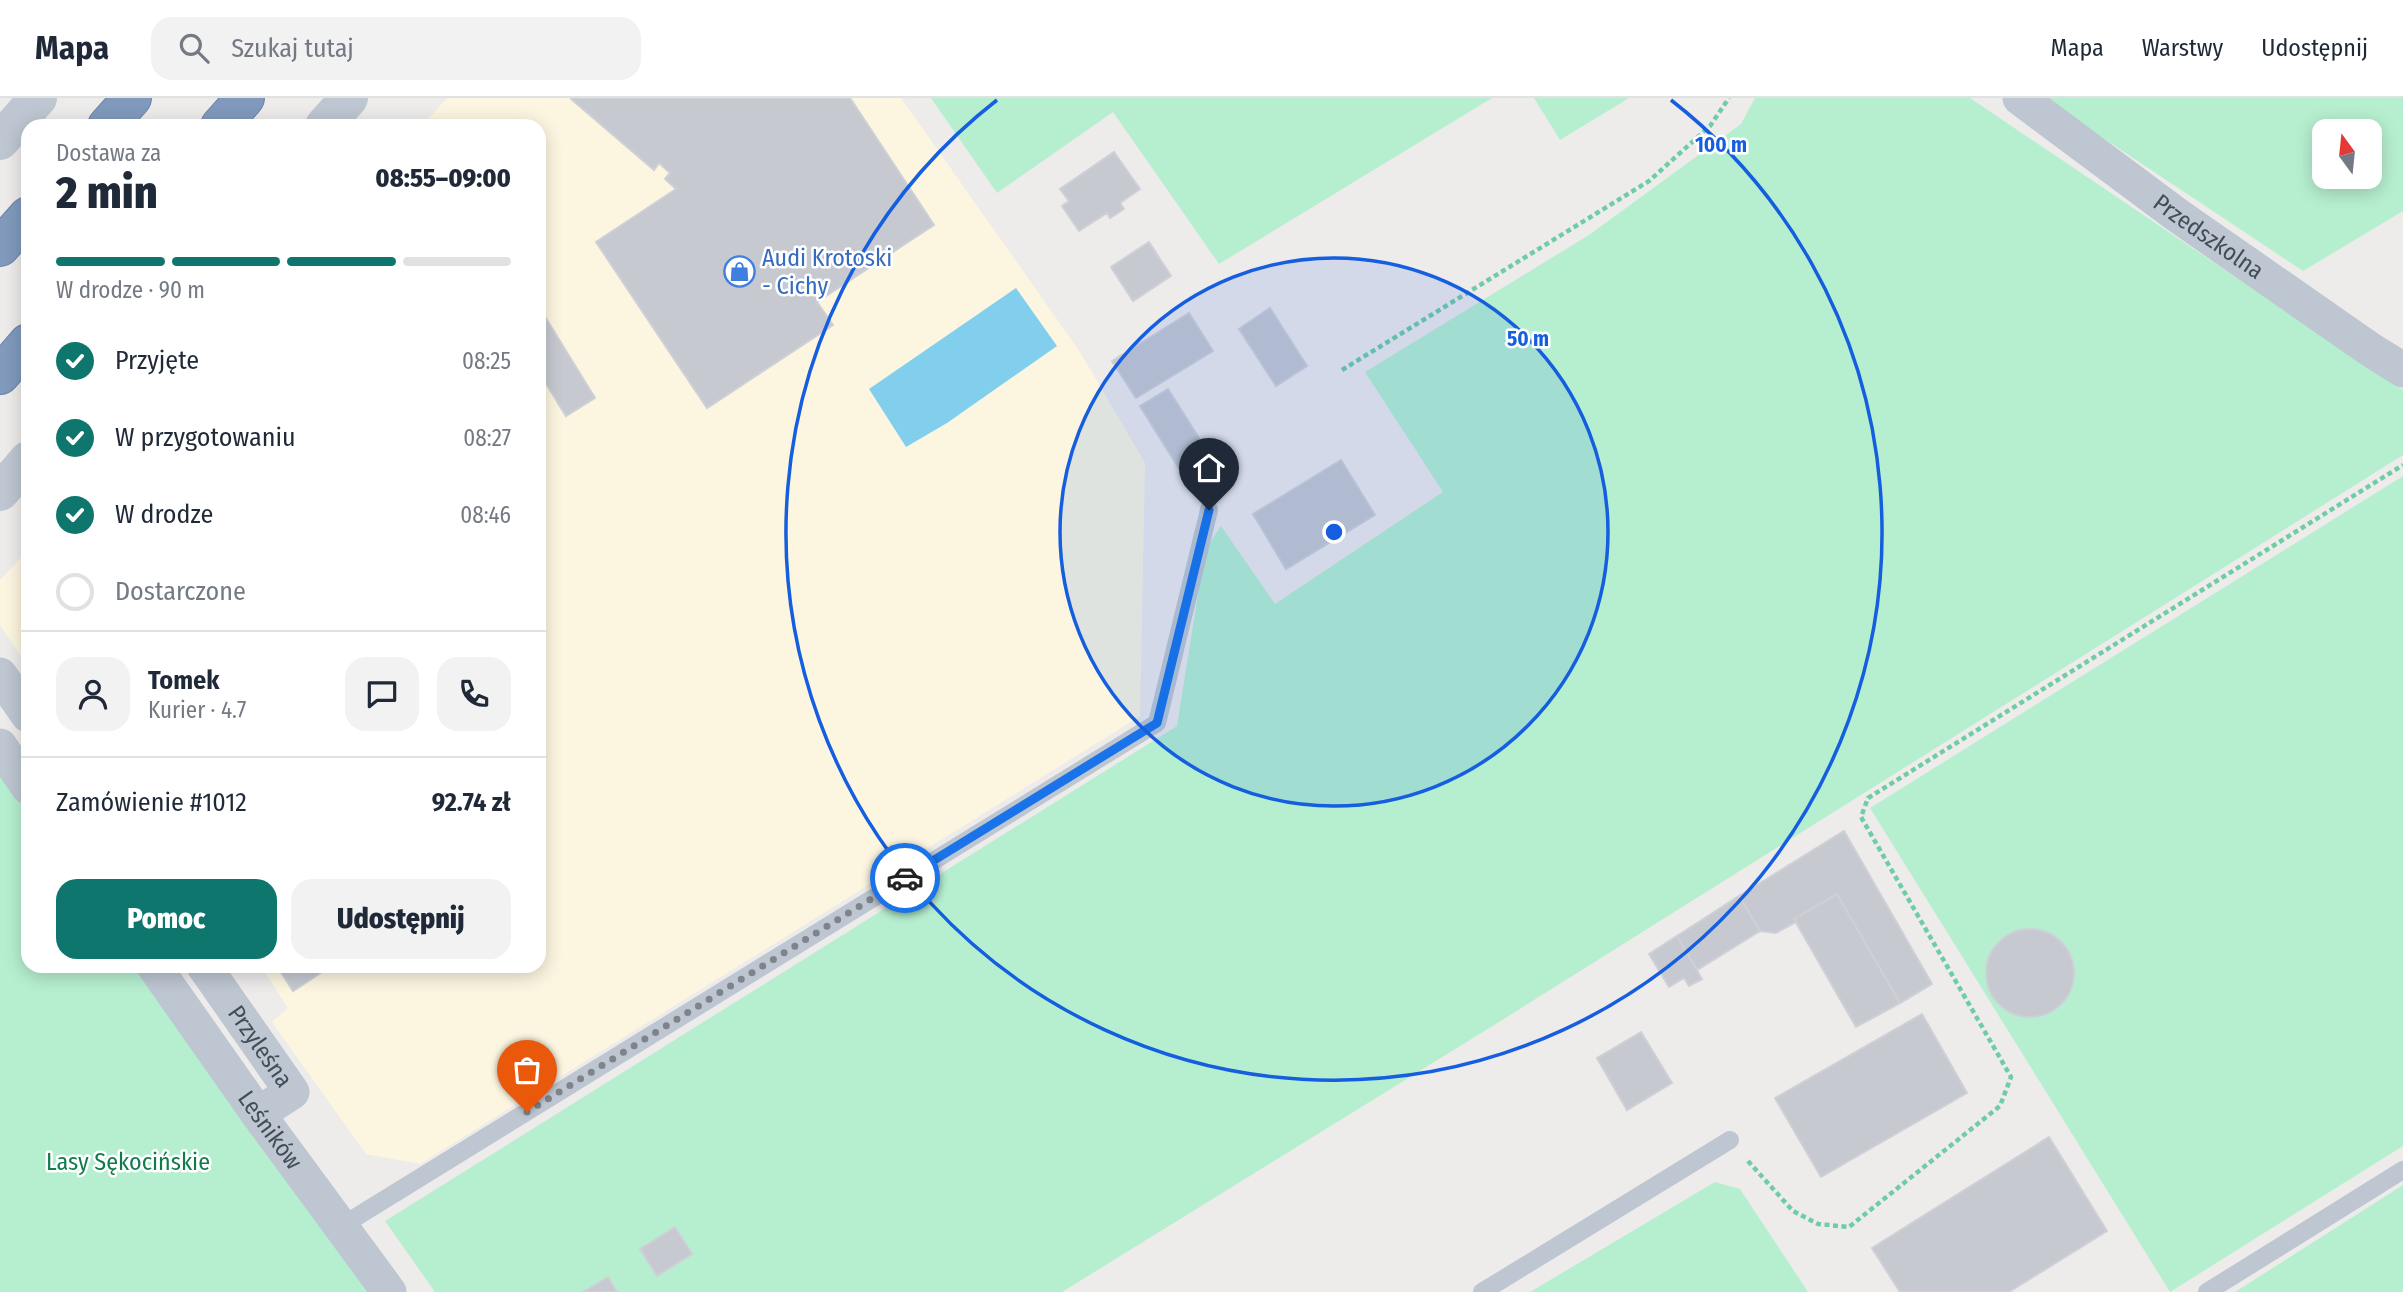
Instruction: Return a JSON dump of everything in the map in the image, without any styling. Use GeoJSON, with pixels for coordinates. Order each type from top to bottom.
{"type":"FeatureCollection","features":[{"type":"Feature","properties":{"kind":"highway"},"geometry":{"type":"LineString","coordinates":[[113,119],[132,98]]}},
{"type":"Feature","properties":{"kind":"highway"},"geometry":{"type":"LineString","coordinates":[[226,119],[245,98]]}},
{"type":"Feature","properties":{"kind":"highway"},"geometry":{"type":"LineString","coordinates":[[0,247],[21,224]]}},
{"type":"Feature","properties":{"kind":"highway"},"geometry":{"type":"LineString","coordinates":[[0,374],[21,351]]}},
{"type":"Feature","properties":{"kind":"street"},"geometry":{"type":"LineString","coordinates":[[0,141],[38,98]]}},
{"type":"Feature","properties":{"kind":"street"},"geometry":{"type":"LineString","coordinates":[[330,119],[349,98]]}},
{"type":"Feature","properties":{"kind":"street","name":"Przedszkolna"},"geometry":{"type":"LineString","coordinates":[[2020,98],[2177,215],[2403,370]]}},
{"type":"Feature","properties":{"kind":"street"},"geometry":{"type":"LineString","coordinates":[[0,492],[21,468]]}},
{"type":"Feature","properties":{"kind":"street"},"geometry":{"type":"LineString","coordinates":[[0,675],[21,705]]}},
{"type":"Feature","properties":{"kind":"street"},"geometry":{"type":"LineString","coordinates":[[0,746],[21,777]]}},
{"type":"Feature","properties":{"kind":"street","name":"Leśników"},"geometry":{"type":"LineString","coordinates":[[159,973],[258,1114],[389,1292]]}},
{"type":"Feature","properties":{"kind":"street","name":"Przyleśna"},"geometry":{"type":"LineString","coordinates":[[209,973],[292,1092],[258,1114]]}},
{"type":"Feature","properties":{"kind":"lane"},"geometry":{"type":"LineString","coordinates":[[340,1227],[1157,723],[1209,510]]}},
{"type":"Feature","properties":{"kind":"lane"},"geometry":{"type":"LineString","coordinates":[[1482,1292],[1730,1140]]}},
{"type":"Feature","properties":{"kind":"lane"},"geometry":{"type":"LineString","coordinates":[[2207,1292],[2403,1170]]}},
{"type":"Feature","properties":{"kind":"path"},"geometry":{"type":"LineString","coordinates":[[1342,370],[1649,181],[1710,126],[1729,98]]}},
{"type":"Feature","properties":{"kind":"path"},"geometry":{"type":"LineString","coordinates":[[1730,1140],[1793,1211],[1818,1224],[1849,1227],[2000,1106],[2011,1077],[1861,817],[1868,799],[2403,465]]}},
{"type":"Feature","properties":{"kind":"shaded area"},"geometry":{"type":"Polygon","coordinates":[[[447,98],[901,98],[1080,352],[1145,463],[1140,716],[420,1164],[366,1154],[272,1022],[288,1008],[266,973],[546,973],[546,119],[428,119],[447,98]]]}},
{"type":"Feature","properties":{"kind":"shaded area"},"geometry":{"type":"Polygon","coordinates":[[[21,558],[21,656],[0,625],[0,580],[21,558]]]}},
{"type":"Feature","properties":{"kind":"green space"},"geometry":{"type":"Polygon","coordinates":[[[931,98],[1492,98],[1219,264],[1113,112],[997,193],[931,98]]]}},
{"type":"Feature","properties":{"kind":"green space"},"geometry":{"type":"Polygon","coordinates":[[[1534,98],[1629,98],[1560,140],[1534,98]]]}},
{"type":"Feature","properties":{"kind":"green space"},"geometry":{"type":"Polygon","coordinates":[[[1755,98],[1970,98],[2403,390],[2403,455],[1499,1022],[1062,1292],[435,1292],[385,1221],[1177,726],[1205,550],[1221,526],[1275,604],[1443,492],[1365,372],[1589,235],[1741,124],[1755,98]]]}},
{"type":"Feature","properties":{"kind":"green space"},"geometry":{"type":"Polygon","coordinates":[[[2049,98],[2403,98],[2403,211],[2303,271],[2076,120],[2049,98]]]}},
{"type":"Feature","properties":{"kind":"green space"},"geometry":{"type":"Polygon","coordinates":[[[2403,476],[2403,1146],[2170,1292],[1870,808],[2403,476]]]}},
{"type":"Feature","properties":{"kind":"green space","name":"Lasy Sękocińskie"},"geometry":{"type":"Polygon","coordinates":[[[0,768],[21,797],[21,973],[149,973],[380,1292],[0,1292],[0,768]]]}},
{"type":"Feature","properties":{"kind":"green space"},"geometry":{"type":"Polygon","coordinates":[[[1715,1182],[1740,1189],[1808,1292],[1530,1292],[1715,1182]]]}},
{"type":"Feature","properties":{"kind":"green space"},"geometry":{"type":"Polygon","coordinates":[[[2403,1185],[2403,1292],[2235,1292],[2403,1185]]]}},
{"type":"Feature","properties":{"kind":"water"},"geometry":{"type":"Polygon","coordinates":[[[1016,288],[1057,346],[947,423],[906,447],[869,389],[1016,288]]]}},
{"type":"Feature","properties":{"kind":"building","name":"Audi Krotoski - Cichy"},"geometry":{"type":"Polygon","coordinates":[[[572,98],[850,98],[934,225],[817,302],[833,325],[707,408],[596,242],[676,189],[665,179],[670,173],[659,163],[654,170],[572,98]]]}},
{"type":"Feature","properties":{"kind":"building"},"geometry":{"type":"Polygon","coordinates":[[[1114,152],[1140,189],[1120,203],[1124,209],[1110,218],[1107,213],[1079,231],[1062,206],[1069,201],[1060,189],[1114,152]]]}},
{"type":"Feature","properties":{"kind":"building"},"geometry":{"type":"Polygon","coordinates":[[[1149,242],[1171,276],[1133,301],[1111,267],[1149,242]]]}},
{"type":"Feature","properties":{"kind":"building"},"geometry":{"type":"Polygon","coordinates":[[[1270,308],[1307,366],[1276,386],[1239,329],[1270,308]]]}},
{"type":"Feature","properties":{"kind":"building"},"geometry":{"type":"Polygon","coordinates":[[[1189,313],[1213,351],[1136,398],[1112,361],[1189,313]]]}},
{"type":"Feature","properties":{"kind":"building"},"geometry":{"type":"Polygon","coordinates":[[[546,318],[595,398],[566,416],[546,383],[546,318]]]}},
{"type":"Feature","properties":{"kind":"building"},"geometry":{"type":"Polygon","coordinates":[[[1168,389],[1223,476],[1195,494],[1140,406],[1168,389]]]}},
{"type":"Feature","properties":{"kind":"building"},"geometry":{"type":"Polygon","coordinates":[[[1341,460],[1375,515],[1286,569],[1253,514],[1341,460]]]}},
{"type":"Feature","properties":{"kind":"building"},"geometry":{"type":"Polygon","coordinates":[[[1844,831],[1932,984],[1900,1003],[1837,894],[1776,933],[1760,931],[1739,896],[1844,831]]]}},
{"type":"Feature","properties":{"kind":"building"},"geometry":{"type":"Polygon","coordinates":[[[1837,894],[1900,1003],[1856,1027],[1794,919],[1837,894]]]}},
{"type":"Feature","properties":{"kind":"building"},"geometry":{"type":"Polygon","coordinates":[[[1739,896],[1760,931],[1697,970],[1677,936],[1739,896]]]}},
{"type":"Feature","properties":{"kind":"building"},"geometry":{"type":"Polygon","coordinates":[[[2030,929],[2055,936],[2067,948],[2074,973],[2067,998],[2055,1010],[2030,1017],[2005,1010],[1993,998],[1986,973],[1993,948],[2005,936],[2030,929]]]}},
{"type":"Feature","properties":{"kind":"building"},"geometry":{"type":"Polygon","coordinates":[[[1677,936],[1702,979],[1689,986],[1684,978],[1669,987],[1649,954],[1677,936]]]}},
{"type":"Feature","properties":{"kind":"building"},"geometry":{"type":"Polygon","coordinates":[[[281,973],[320,973],[293,991],[281,973]]]}},
{"type":"Feature","properties":{"kind":"building"},"geometry":{"type":"Polygon","coordinates":[[[1922,1014],[1967,1093],[1821,1177],[1775,1098],[1922,1014]]]}},
{"type":"Feature","properties":{"kind":"building"},"geometry":{"type":"Polygon","coordinates":[[[1641,1032],[1672,1083],[1627,1110],[1597,1058],[1641,1032]]]}},
{"type":"Feature","properties":{"kind":"building"},"geometry":{"type":"Polygon","coordinates":[[[2049,1137],[2107,1231],[2009,1292],[1900,1292],[1872,1248],[2049,1137]]]}},
{"type":"Feature","properties":{"kind":"building"},"geometry":{"type":"Polygon","coordinates":[[[675,1227],[692,1254],[657,1276],[640,1249],[675,1227]]]}},
{"type":"Feature","properties":{"kind":"building"},"geometry":{"type":"Polygon","coordinates":[[[608,1277],[617,1292],[583,1292],[608,1277]]]}},
{"type":"Feature","properties":{"kind":"way so far"},"geometry":{"type":"LineString","coordinates":[[527,1112],[905,878]]}},
{"type":"Feature","properties":{"kind":"place","name":"Audi Krotoski - Cichy"},"geometry":{"type":"Point","coordinates":[739,272]}},
{"type":"Feature","properties":{"kind":"route"},"geometry":{"type":"LineString","coordinates":[[905,878],[1157,723],[1209,510]]}}]}
